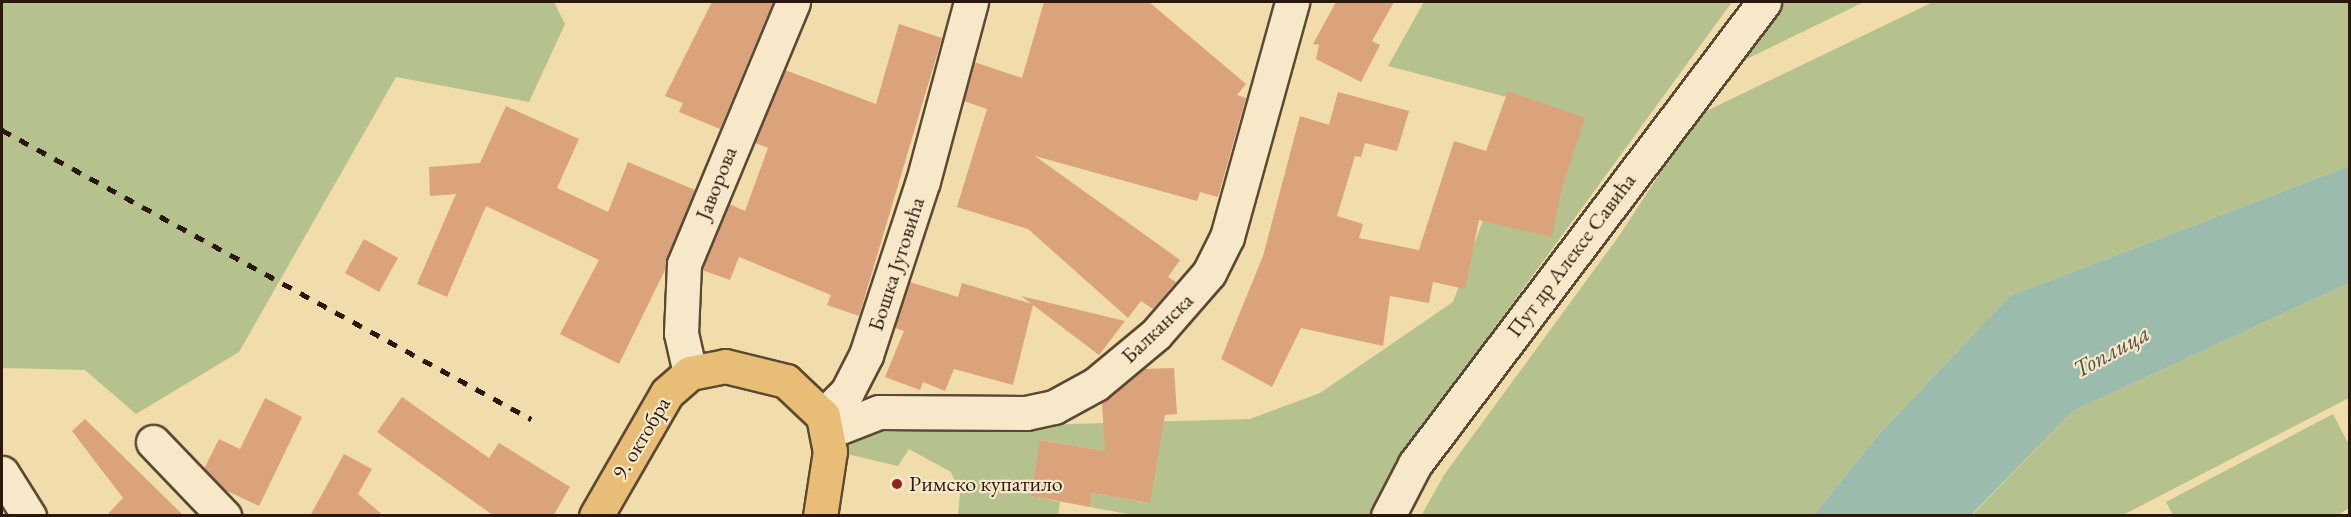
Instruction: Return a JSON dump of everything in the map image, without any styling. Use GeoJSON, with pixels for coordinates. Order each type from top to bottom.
{"type":"FeatureCollection","features":[{"type":"Feature","properties":{"kind":"main road"},"geometry":{"type":"LineString","coordinates":[[690,373],[725,366],[767,372],[801,392],[826,424],[820,516]]}},
{"type":"Feature","properties":{"kind":"main road","name":"9. октобра"},"geometry":{"type":"LineString","coordinates":[[596,516],[656,407],[690,373]]}},
{"type":"Feature","properties":{"kind":"street","name":"Јаворова"},"geometry":{"type":"LineString","coordinates":[[690,373],[681,326],[684,264],[793,2]]}},
{"type":"Feature","properties":{"kind":"street","name":"Бошка Југовића"},"geometry":{"type":"LineString","coordinates":[[826,424],[847,392],[866,355],[923,181],[971,2]]}},
{"type":"Feature","properties":{"kind":"street","name":"Балканска"},"geometry":{"type":"LineString","coordinates":[[826,424],[879,412],[1026,413],[1054,407],[1096,384],[1147,342],[1197,289],[1227,237],[1292,2]]}},
{"type":"Feature","properties":{"kind":"street","name":"Пут др Алексе Савића"},"geometry":{"type":"LineString","coordinates":[[1388,516],[1414,464],[1764,2]]}},
{"type":"Feature","properties":{"kind":"street"},"geometry":{"type":"LineString","coordinates":[[153,442],[224,516]]}},
{"type":"Feature","properties":{"kind":"street"},"geometry":{"type":"LineString","coordinates":[[2,473],[29,516]]}},
{"type":"Feature","properties":{"kind":"green space"},"geometry":{"type":"Polygon","coordinates":[[[2,2],[554,2],[565,24],[529,102],[396,77],[239,352],[136,414],[85,370],[2,368],[2,2]]]}},
{"type":"Feature","properties":{"kind":"green space"},"geometry":{"type":"Polygon","coordinates":[[[1424,2],[1732,2],[1397,462],[1370,515],[1139,516],[1090,507],[1092,493],[1149,503],[1157,460],[1041,440],[1031,496],[1060,502],[1058,515],[958,515],[960,493],[951,472],[909,449],[898,466],[847,454],[852,430],[1250,419],[1320,393],[1453,302],[1526,102],[1388,66],[1424,2]]]}},
{"type":"Feature","properties":{"kind":"green space"},"geometry":{"type":"Polygon","coordinates":[[[1776,2],[1864,2],[1718,73],[1776,2]]]}},
{"type":"Feature","properties":{"kind":"green space"},"geometry":{"type":"Polygon","coordinates":[[[1933,2],[2349,2],[2349,166],[2010,296],[1878,435],[1814,515],[1421,516],[1444,475],[1619,236],[1698,115],[1933,2]]]}},
{"type":"Feature","properties":{"kind":"green space"},"geometry":{"type":"Polygon","coordinates":[[[2349,283],[2349,398],[2123,515],[1971,516],[2073,411],[2349,283]]]}},
{"type":"Feature","properties":{"kind":"green space"},"geometry":{"type":"Polygon","coordinates":[[[2333,414],[2349,445],[2349,508],[2336,516],[2173,515],[2166,502],[2333,414]]]}},
{"type":"Feature","properties":{"kind":"water","name":"Топлица"},"geometry":{"type":"Polygon","coordinates":[[[2349,166],[2349,283],[2073,411],[1971,515],[1814,515],[1878,435],[2010,296],[2349,166]]]}},
{"type":"Feature","properties":{"kind":"building"},"geometry":{"type":"Polygon","coordinates":[[[712,2],[773,2],[720,129],[679,112],[683,103],[665,96],[712,2]]]}},
{"type":"Feature","properties":{"kind":"building"},"geometry":{"type":"Polygon","coordinates":[[[1044,2],[1149,2],[1246,84],[1237,95],[1246,98],[1218,197],[1200,192],[1197,201],[1035,156],[1180,260],[1168,277],[1176,282],[1153,309],[1141,301],[1128,318],[1028,229],[957,207],[987,109],[964,101],[974,62],[1022,78],[1044,2]]]}},
{"type":"Feature","properties":{"kind":"building"},"geometry":{"type":"Polygon","coordinates":[[[1336,2],[1394,2],[1372,41],[1380,45],[1361,82],[1316,59],[1319,45],[1313,44],[1336,2]]]}},
{"type":"Feature","properties":{"kind":"building"},"geometry":{"type":"Polygon","coordinates":[[[899,24],[942,38],[859,316],[827,305],[831,295],[739,257],[730,280],[702,270],[729,204],[745,211],[768,148],[755,143],[785,70],[876,104],[899,24]]]}},
{"type":"Feature","properties":{"kind":"building"},"geometry":{"type":"Polygon","coordinates":[[[1508,91],[1585,118],[1562,187],[1552,237],[1479,220],[1465,289],[1433,282],[1429,303],[1390,296],[1383,346],[1301,328],[1272,387],[1221,359],[1263,256],[1300,116],[1329,125],[1338,92],[1409,111],[1397,151],[1365,143],[1361,157],[1355,156],[1337,216],[1363,224],[1359,238],[1419,250],[1454,141],[1486,151],[1508,91]]]}},
{"type":"Feature","properties":{"kind":"building"},"geometry":{"type":"Polygon","coordinates":[[[506,106],[579,139],[557,188],[608,212],[628,162],[695,190],[665,270],[619,364],[560,334],[599,260],[486,206],[447,297],[417,284],[456,194],[430,196],[429,167],[480,163],[506,106]]]}},
{"type":"Feature","properties":{"kind":"building"},"geometry":{"type":"Polygon","coordinates":[[[364,239],[398,258],[379,292],[345,273],[364,239]]]}},
{"type":"Feature","properties":{"kind":"building"},"geometry":{"type":"Polygon","coordinates":[[[910,282],[958,297],[962,283],[1032,304],[1021,296],[1125,321],[1099,355],[1033,305],[1013,385],[954,369],[945,391],[923,382],[920,390],[885,377],[904,331],[895,328],[910,282]]]}},
{"type":"Feature","properties":{"kind":"building"},"geometry":{"type":"Polygon","coordinates":[[[1174,368],[1177,414],[1165,415],[1150,503],[1092,493],[1090,507],[1031,496],[1040,440],[1105,451],[1102,402],[1143,369],[1174,368]]]}},
{"type":"Feature","properties":{"kind":"building"},"geometry":{"type":"Polygon","coordinates":[[[402,397],[489,458],[499,443],[570,487],[553,516],[494,516],[377,432],[402,397]]]}},
{"type":"Feature","properties":{"kind":"building"},"geometry":{"type":"Polygon","coordinates":[[[265,398],[302,417],[259,506],[225,490],[204,469],[219,439],[240,449],[265,398]]]}},
{"type":"Feature","properties":{"kind":"building"},"geometry":{"type":"Polygon","coordinates":[[[85,419],[184,516],[106,516],[123,498],[72,431],[85,419]]]}},
{"type":"Feature","properties":{"kind":"building"},"geometry":{"type":"Polygon","coordinates":[[[344,454],[372,469],[358,494],[384,516],[310,516],[344,454]]]}},
{"type":"Feature","properties":{"kind":"railway"},"geometry":{"type":"LineString","coordinates":[[2,130],[531,419]]}},
{"type":"Feature","properties":{"kind":"place","name":"Римско купатило"},"geometry":{"type":"Point","coordinates":[897,484]}}]}
